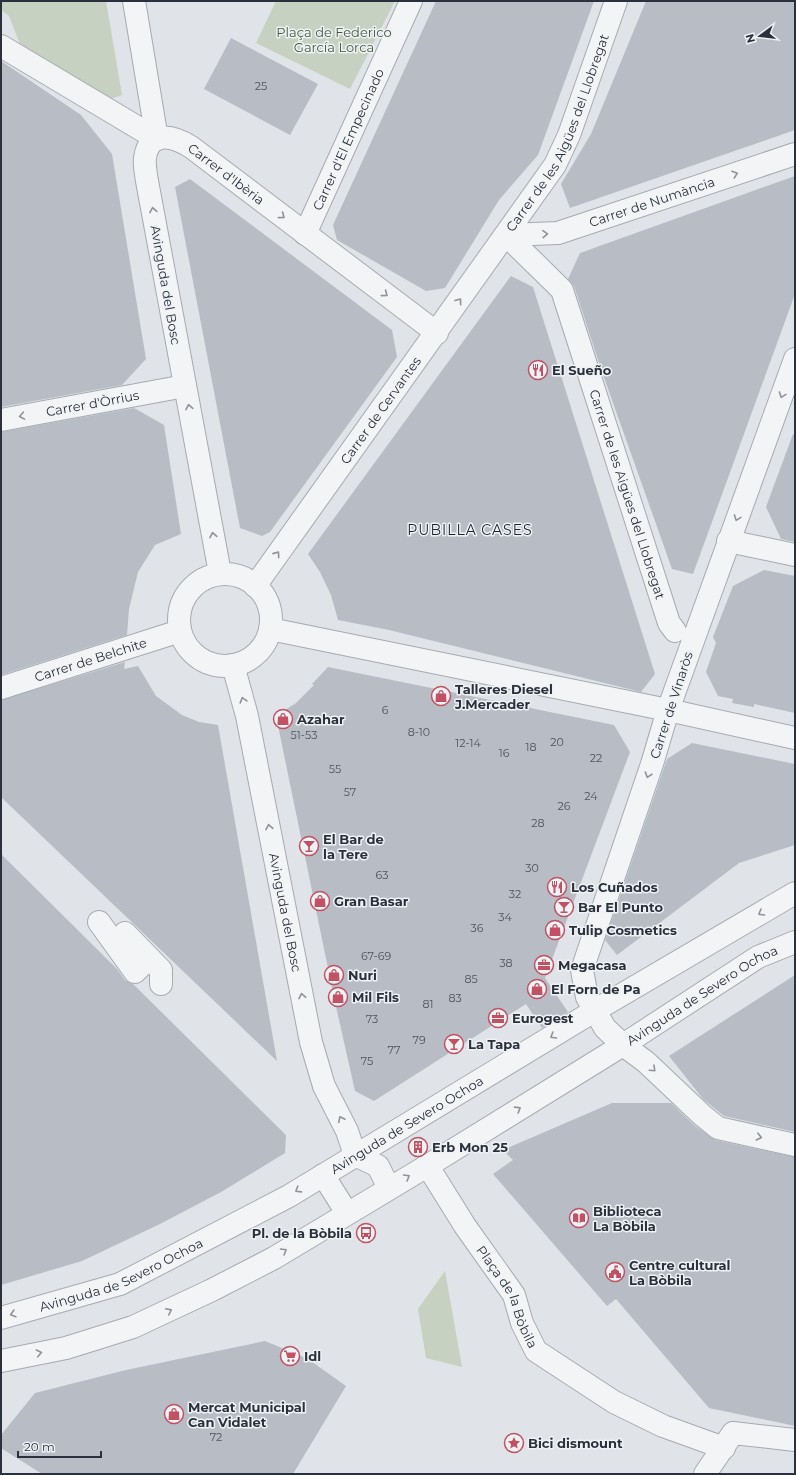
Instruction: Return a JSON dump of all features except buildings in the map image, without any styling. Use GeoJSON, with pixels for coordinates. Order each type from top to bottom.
{"type":"FeatureCollection","features":[{"type":"Feature","properties":{"kind":"street"},"geometry":{"type":"LineString","coordinates":[[134,1],[157,139]]}},
{"type":"Feature","properties":{"kind":"street","name":"Carrer d'El Empecinado"},"geometry":{"type":"LineString","coordinates":[[305,234],[411,1]]}},
{"type":"Feature","properties":{"kind":"street","name":"Carrer de les Aigües del Llobregat"},"geometry":{"type":"LineString","coordinates":[[616,1],[569,135],[555,165],[506,235],[562,290],[669,623],[675,631]]}},
{"type":"Feature","properties":{"kind":"street","name":"Carrer d'Ibèria"},"geometry":{"type":"LineString","coordinates":[[1,46],[157,139],[167,137],[173,138],[192,147],[437,333]]}},
{"type":"Feature","properties":{"kind":"street","name":"Avinguda del Bosc"},"geometry":{"type":"LineString","coordinates":[[157,139],[149,147],[145,160],[220,573]]}},
{"type":"Feature","properties":{"kind":"street","name":"Carrer de Numància"},"geometry":{"type":"LineString","coordinates":[[506,235],[558,233],[795,154]]}},
{"type":"Feature","properties":{"kind":"street","name":"Carrer de Cervantes"},"geometry":{"type":"LineString","coordinates":[[255,586],[506,235]]}},
{"type":"Feature","properties":{"kind":"street","name":"Carrer de Vinaròs"},"geometry":{"type":"LineString","coordinates":[[795,359],[668,710],[652,764],[582,970],[587,997],[605,1028],[623,1045],[646,1062],[702,1115],[718,1128],[795,1145]]}},
{"type":"Feature","properties":{"kind":"street","name":"Carrer d'Òrrius"},"geometry":{"type":"LineString","coordinates":[[1,420],[185,386]]}},
{"type":"Feature","properties":{"kind":"street"},"geometry":{"type":"LineString","coordinates":[[728,541],[795,554]]}},
{"type":"Feature","properties":{"kind":"street"},"geometry":{"type":"LineString","coordinates":[[220,573],[230,573],[255,586],[264,598],[270,613],[270,629],[265,642],[257,653],[245,661],[233,665],[215,665],[199,658],[187,647],[180,631],[179,614],[184,598],[195,584],[210,576],[220,573]]}},
{"type":"Feature","properties":{"kind":"street"},"geometry":{"type":"LineString","coordinates":[[270,629],[668,710],[795,738]]}},
{"type":"Feature","properties":{"kind":"street","name":"Carrer de Belchite"},"geometry":{"type":"LineString","coordinates":[[1,688],[180,631]]}},
{"type":"Feature","properties":{"kind":"street","name":"Avinguda del Bosc"},"geometry":{"type":"LineString","coordinates":[[233,665],[247,716],[311,1042],[324,1086],[346,1131],[355,1155]]}},
{"type":"Feature","properties":{"kind":"street","name":"Avinguda de Severo Ochoa"},"geometry":{"type":"LineString","coordinates":[[1,1318],[120,1284],[289,1196],[594,1011],[795,893]]}},
{"type":"Feature","properties":{"kind":"street"},"geometry":{"type":"LineString","coordinates":[[99,922],[135,972],[141,966],[121,938],[125,932],[161,970],[161,984]]}},
{"type":"Feature","properties":{"kind":"street","name":"Avinguda de Severo Ochoa"},"geometry":{"type":"LineString","coordinates":[[1,1361],[66,1348],[134,1327],[251,1270],[389,1188],[623,1045],[758,957],[795,942]]}},
{"type":"Feature","properties":{"kind":"street"},"geometry":{"type":"LineString","coordinates":[[355,1155],[378,1166],[389,1188]]}},
{"type":"Feature","properties":{"kind":"street","name":"Plaça de la Bòbila"},"geometry":{"type":"LineString","coordinates":[[427,1165],[465,1226],[514,1294],[522,1323],[536,1351],[614,1402],[663,1426],[728,1440],[795,1440]]}},
{"type":"Feature","properties":{"kind":"street"},"geometry":{"type":"LineString","coordinates":[[323,1175],[347,1213]]}},
{"type":"Feature","properties":{"kind":"street"},"geometry":{"type":"LineString","coordinates":[[705,1474],[728,1440]]}},
{"type":"Feature","properties":{"kind":"green space"},"geometry":{"type":"Polygon","coordinates":[[[1,1],[106,1],[122,95],[105,101],[20,44],[9,16],[1,10],[1,1]]]}},
{"type":"Feature","properties":{"kind":"green space","name":"Plaça de Federico García Lorca"},"geometry":{"type":"Polygon","coordinates":[[[276,1],[395,1],[350,89],[256,43],[276,1]]]}},
{"type":"Feature","properties":{"kind":"green space"},"geometry":{"type":"Polygon","coordinates":[[[445,1271],[462,1367],[426,1358],[418,1309],[445,1271]]]}},
{"type":"Feature","properties":{"kind":"place","name":"El Sueño"},"geometry":{"type":"Point","coordinates":[538,370]}},
{"type":"Feature","properties":{"kind":"place","name":"Talleres Diesel J.Mercader"},"geometry":{"type":"Point","coordinates":[441,696]}},
{"type":"Feature","properties":{"kind":"place","name":"Azahar"},"geometry":{"type":"Point","coordinates":[283,719]}},
{"type":"Feature","properties":{"kind":"place","name":"El Bar de la Tere"},"geometry":{"type":"Point","coordinates":[309,846]}},
{"type":"Feature","properties":{"kind":"place","name":"Los Cuñados"},"geometry":{"type":"Point","coordinates":[557,887]}},
{"type":"Feature","properties":{"kind":"place","name":"Gran Basar"},"geometry":{"type":"Point","coordinates":[320,901]}},
{"type":"Feature","properties":{"kind":"place","name":"Bar El Punto"},"geometry":{"type":"Point","coordinates":[564,907]}},
{"type":"Feature","properties":{"kind":"place","name":"Tulip Cosmetics"},"geometry":{"type":"Point","coordinates":[555,930]}},
{"type":"Feature","properties":{"kind":"place","name":"Megacasa"},"geometry":{"type":"Point","coordinates":[544,965]}},
{"type":"Feature","properties":{"kind":"place","name":"Nuri"},"geometry":{"type":"Point","coordinates":[334,975]}},
{"type":"Feature","properties":{"kind":"place","name":"El Forn de Pa"},"geometry":{"type":"Point","coordinates":[537,989]}},
{"type":"Feature","properties":{"kind":"place","name":"Mil Fils"},"geometry":{"type":"Point","coordinates":[338,997]}},
{"type":"Feature","properties":{"kind":"place","name":"Eurogest"},"geometry":{"type":"Point","coordinates":[498,1018]}},
{"type":"Feature","properties":{"kind":"place","name":"La Tapa"},"geometry":{"type":"Point","coordinates":[454,1044]}},
{"type":"Feature","properties":{"kind":"place","name":"Erb Mon 25"},"geometry":{"type":"Point","coordinates":[418,1147]}},
{"type":"Feature","properties":{"kind":"place","name":"Biblioteca La Bòbila"},"geometry":{"type":"Point","coordinates":[579,1218]}},
{"type":"Feature","properties":{"kind":"place","name":"Pl. de la Bòbila"},"geometry":{"type":"Point","coordinates":[366,1233]}},
{"type":"Feature","properties":{"kind":"place","name":"Centre cultural La Bòbila"},"geometry":{"type":"Point","coordinates":[615,1272]}},
{"type":"Feature","properties":{"kind":"place","name":"Idl"},"geometry":{"type":"Point","coordinates":[290,1356]}},
{"type":"Feature","properties":{"kind":"place","name":"Mercat Municipal Can Vidalet"},"geometry":{"type":"Point","coordinates":[174,1414]}},
{"type":"Feature","properties":{"kind":"place","name":"Bici dismount"},"geometry":{"type":"Point","coordinates":[514,1443]}},
{"type":"Feature","properties":{"kind":"district","name":"PUBILLA CASES"},"geometry":{"type":"Point","coordinates":[470,530]}}]}
